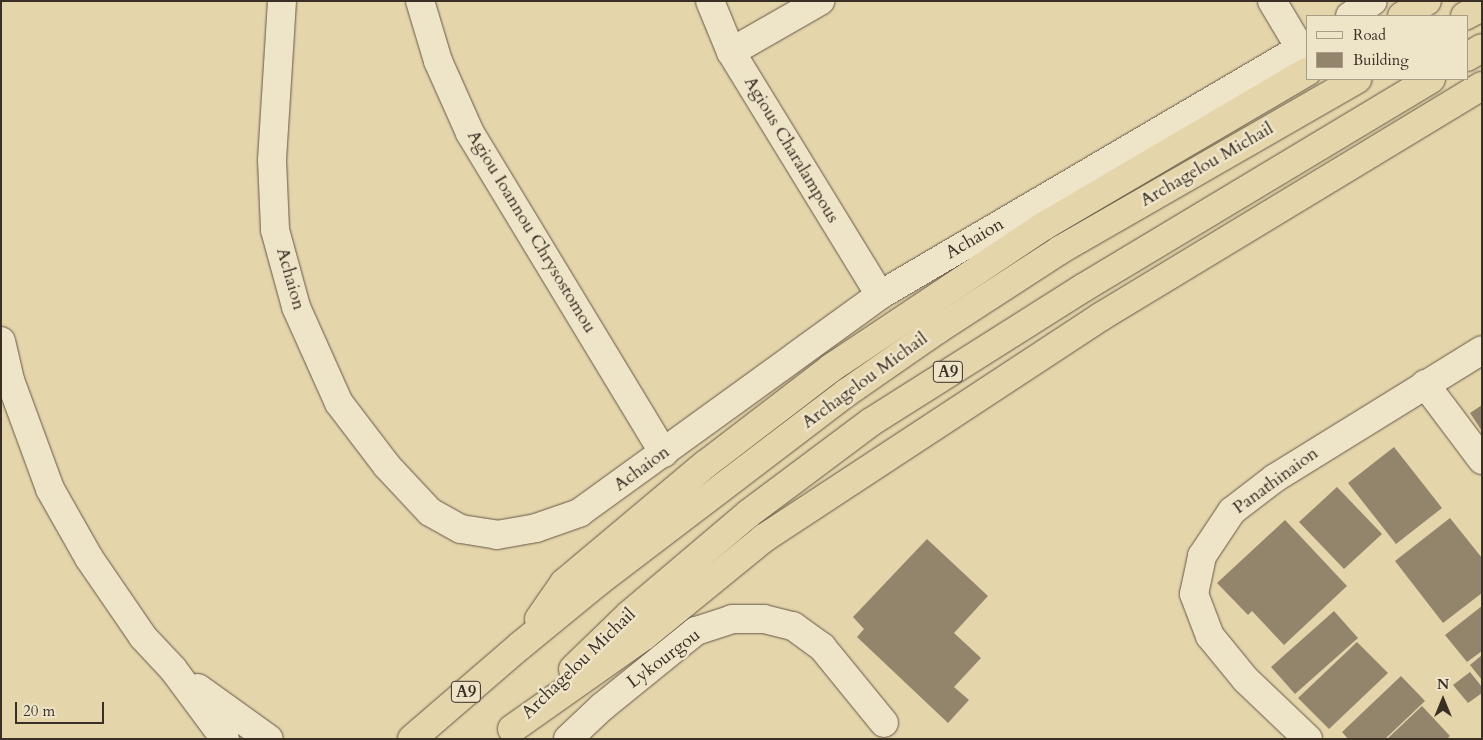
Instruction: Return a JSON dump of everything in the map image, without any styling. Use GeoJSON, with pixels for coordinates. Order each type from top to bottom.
{"type":"FeatureCollection","features":[{"type":"Feature","properties":{"kind":"highway"},"geometry":{"type":"LineString","coordinates":[[1404,15],[1427,1]]}},
{"type":"Feature","properties":{"kind":"highway"},"geometry":{"type":"LineString","coordinates":[[1467,15],[1482,6]]}},
{"type":"Feature","properties":{"kind":"highway"},"geometry":{"type":"LineString","coordinates":[[1468,56],[1482,48]]}},
{"type":"Feature","properties":{"kind":"highway"},"geometry":{"type":"LineString","coordinates":[[521,644],[564,583],[706,464],[831,368],[1305,55]]}},
{"type":"Feature","properties":{"kind":"highway","name":"Archagelou Michail"},"geometry":{"type":"LineString","coordinates":[[412,739],[521,644],[722,485],[846,393],[937,330],[1060,250],[1355,80]]}},
{"type":"Feature","properties":{"kind":"highway","name":"Archagelou Michail"},"geometry":{"type":"LineString","coordinates":[[507,734],[629,614],[748,514],[871,422],[1083,288],[1429,80]]}},
{"type":"Feature","properties":{"kind":"highway"},"geometry":{"type":"LineString","coordinates":[[507,734],[644,636],[772,533],[1102,316],[1482,86]]}},
{"type":"Feature","properties":{"kind":"street","name":"Achaion"},"geometry":{"type":"LineString","coordinates":[[282,1],[272,160],[276,230],[296,307],[339,403],[387,466],[430,512],[462,529],[497,536],[536,528],[579,513],[880,295],[1305,55]]}},
{"type":"Feature","properties":{"kind":"street","name":"Agiou Ioannou Chrysostomou"},"geometry":{"type":"LineString","coordinates":[[420,1],[438,61],[470,133],[664,453]]}},
{"type":"Feature","properties":{"kind":"street","name":"Agious Charalampous"},"geometry":{"type":"LineString","coordinates":[[710,1],[731,52],[880,295]]}},
{"type":"Feature","properties":{"kind":"street"},"geometry":{"type":"LineString","coordinates":[[731,52],[820,1]]}},
{"type":"Feature","properties":{"kind":"street"},"geometry":{"type":"LineString","coordinates":[[1272,1],[1305,55]]}},
{"type":"Feature","properties":{"kind":"street"},"geometry":{"type":"LineString","coordinates":[[1352,15],[1373,1]]}},
{"type":"Feature","properties":{"kind":"street"},"geometry":{"type":"LineString","coordinates":[[1,341],[10,380],[50,489],[89,558],[143,637],[173,669],[225,739]]}},
{"type":"Feature","properties":{"kind":"street","name":"Panathinaion"},"geometry":{"type":"LineString","coordinates":[[1308,739],[1246,680],[1210,636],[1194,594],[1202,556],[1232,511],[1275,478],[1482,350]]}},
{"type":"Feature","properties":{"kind":"street"},"geometry":{"type":"LineString","coordinates":[[1425,384],[1482,460]]}},
{"type":"Feature","properties":{"kind":"street","name":"Lykourgou"},"geometry":{"type":"LineString","coordinates":[[568,739],[602,707],[696,631],[732,620],[764,619],[793,626],[822,647],[884,723]]}},
{"type":"Feature","properties":{"kind":"street"},"geometry":{"type":"LineString","coordinates":[[173,669],[269,739]]}},
{"type":"Feature","properties":{"kind":"building"},"geometry":{"type":"Polygon","coordinates":[[[1482,405],[1482,431],[1470,413],[1482,405]]]}},
{"type":"Feature","properties":{"kind":"building"},"geometry":{"type":"Polygon","coordinates":[[[1394,447],[1442,508],[1396,544],[1348,483],[1394,447]]]}},
{"type":"Feature","properties":{"kind":"building"},"geometry":{"type":"Polygon","coordinates":[[[1337,487],[1382,534],[1344,569],[1299,522],[1337,487]]]}},
{"type":"Feature","properties":{"kind":"building"},"geometry":{"type":"Polygon","coordinates":[[[1450,518],[1482,558],[1482,593],[1443,623],[1395,561],[1450,518]]]}},
{"type":"Feature","properties":{"kind":"building"},"geometry":{"type":"Polygon","coordinates":[[[1285,520],[1347,586],[1284,645],[1252,611],[1248,615],[1217,583],[1285,520]]]}},
{"type":"Feature","properties":{"kind":"building"},"geometry":{"type":"Polygon","coordinates":[[[927,539],[988,596],[954,633],[981,658],[954,687],[969,700],[948,723],[857,637],[864,629],[853,617],[927,539]]]}},
{"type":"Feature","properties":{"kind":"building"},"geometry":{"type":"Polygon","coordinates":[[[1482,606],[1482,651],[1467,662],[1445,635],[1482,606]]]}},
{"type":"Feature","properties":{"kind":"building"},"geometry":{"type":"Polygon","coordinates":[[[1334,611],[1358,638],[1295,694],[1271,667],[1334,611]]]}},
{"type":"Feature","properties":{"kind":"building"},"geometry":{"type":"Polygon","coordinates":[[[1357,642],[1388,673],[1329,729],[1298,698],[1357,642]]]}},
{"type":"Feature","properties":{"kind":"building"},"geometry":{"type":"Polygon","coordinates":[[[1482,655],[1482,680],[1470,665],[1482,655]]]}},
{"type":"Feature","properties":{"kind":"building"},"geometry":{"type":"Polygon","coordinates":[[[1470,672],[1482,687],[1482,693],[1468,703],[1453,685],[1470,672]]]}},
{"type":"Feature","properties":{"kind":"building"},"geometry":{"type":"Polygon","coordinates":[[[1401,676],[1425,701],[1385,739],[1348,739],[1342,732],[1401,676]]]}},
{"type":"Feature","properties":{"kind":"building"},"geometry":{"type":"Polygon","coordinates":[[[1422,706],[1450,736],[1447,739],[1387,739],[1422,706]]]}}]}
